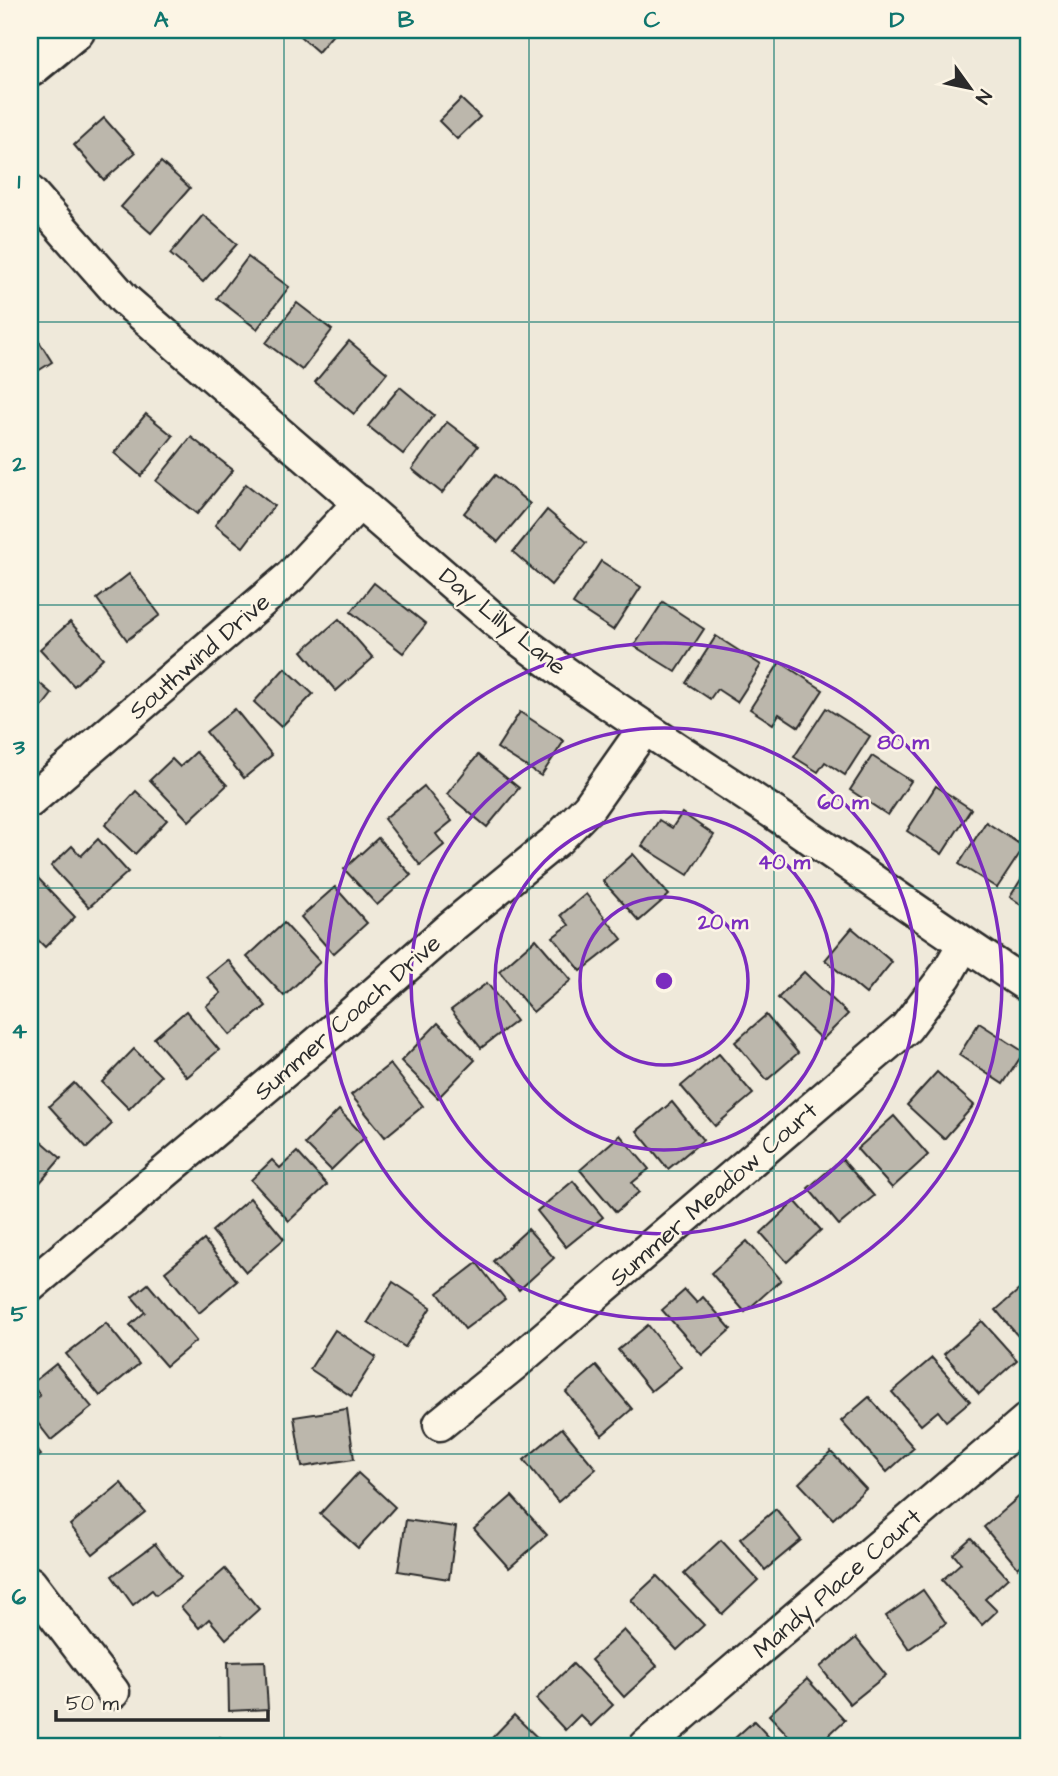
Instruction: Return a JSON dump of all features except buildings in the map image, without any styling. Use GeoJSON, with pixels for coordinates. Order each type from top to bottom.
{"type":"FeatureCollection","features":[{"type":"Feature","properties":{"kind":"main road"},"geometry":{"type":"LineString","coordinates":[[30,67],[75,30]]}},
{"type":"Feature","properties":{"kind":"street","name":"Day Lilly Lane"},"geometry":{"type":"LineString","coordinates":[[30,192],[124,299],[497,622],[644,729],[892,892],[1028,986]]}},
{"type":"Feature","properties":{"kind":"street","name":"Southwind Drive"},"geometry":{"type":"LineString","coordinates":[[30,802],[291,576],[360,502]]}},
{"type":"Feature","properties":{"kind":"street","name":"Summer Coach Drive"},"geometry":{"type":"LineString","coordinates":[[30,1286],[558,839],[589,807],[644,729]]}},
{"type":"Feature","properties":{"kind":"street","name":"Summer Meadow Court"},"geometry":{"type":"LineString","coordinates":[[440,1424],[514,1364],[906,1028],[946,975],[964,944]]}},
{"type":"Feature","properties":{"kind":"street","name":"Mandy Place Court"},"geometry":{"type":"LineString","coordinates":[[646,1746],[1028,1419]]}},
{"type":"Feature","properties":{"kind":"street"},"geometry":{"type":"LineString","coordinates":[[30,1583],[113,1692]]}}]}
